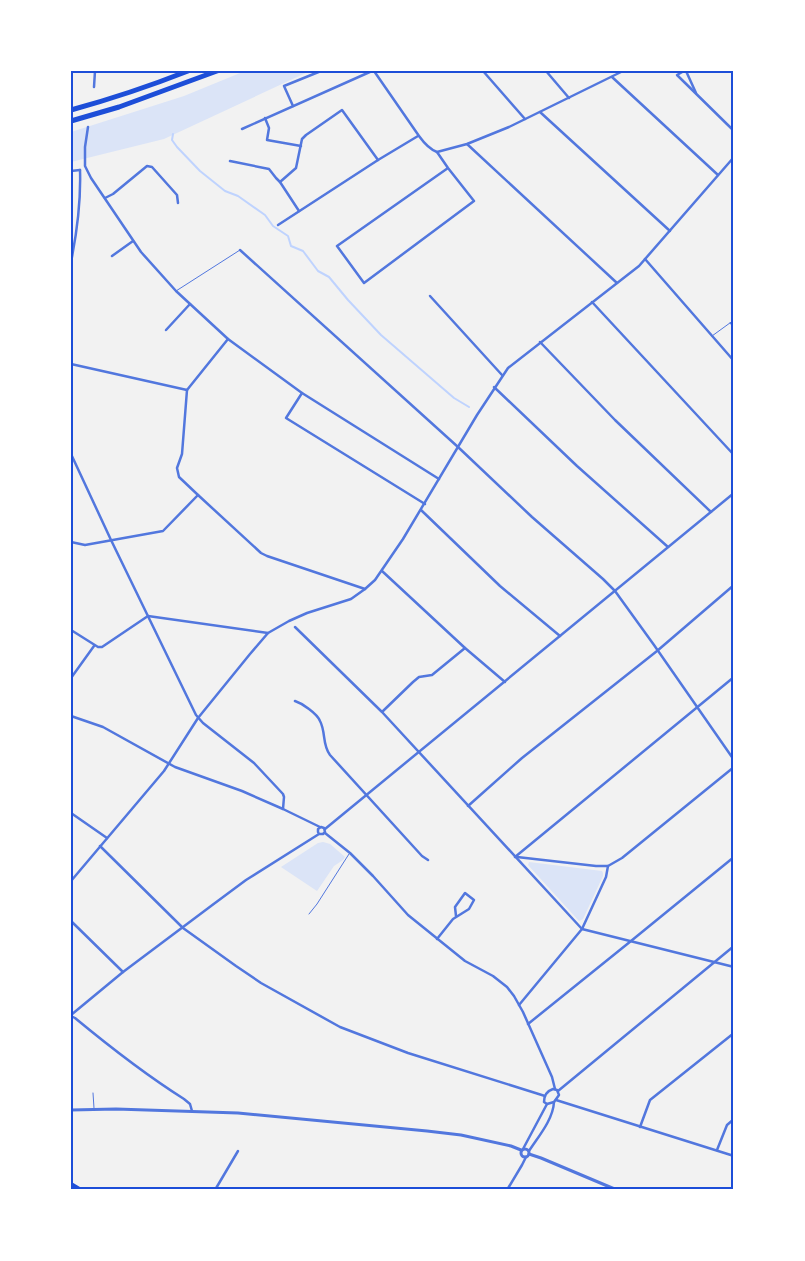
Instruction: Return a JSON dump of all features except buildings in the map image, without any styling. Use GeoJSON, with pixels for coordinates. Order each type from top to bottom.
{"type":"FeatureCollection","features":[{"type":"Feature","properties":{"kind":"highway"},"geometry":{"type":"LineString","coordinates":[[71,110],[188,71]]}},
{"type":"Feature","properties":{"kind":"highway"},"geometry":{"type":"LineString","coordinates":[[71,121],[119,107],[217,71]]}},
{"type":"Feature","properties":{"kind":"main road"},"geometry":{"type":"LineString","coordinates":[[71,1184],[81,1190]]}},
{"type":"Feature","properties":{"kind":"street"},"geometry":{"type":"LineString","coordinates":[[94,86],[95,71]]}},
{"type":"Feature","properties":{"kind":"street"},"geometry":{"type":"LineString","coordinates":[[294,106],[284,86],[321,71]]}},
{"type":"Feature","properties":{"kind":"street"},"geometry":{"type":"LineString","coordinates":[[242,128],[373,71],[426,145],[432,151],[437,152],[466,144],[509,128],[623,71]]}},
{"type":"Feature","properties":{"kind":"street"},"geometry":{"type":"LineString","coordinates":[[483,71],[524,119]]}},
{"type":"Feature","properties":{"kind":"street"},"geometry":{"type":"LineString","coordinates":[[546,71],[569,98]]}},
{"type":"Feature","properties":{"kind":"street"},"geometry":{"type":"LineString","coordinates":[[696,94],[685,71],[677,75],[696,94],[734,131]]}},
{"type":"Feature","properties":{"kind":"street"},"geometry":{"type":"LineString","coordinates":[[612,77],[718,175]]}},
{"type":"Feature","properties":{"kind":"street"},"geometry":{"type":"LineString","coordinates":[[280,182],[296,168],[302,139],[342,110],[378,160]]}},
{"type":"Feature","properties":{"kind":"street"},"geometry":{"type":"LineString","coordinates":[[540,112],[670,231]]}},
{"type":"Feature","properties":{"kind":"street"},"geometry":{"type":"LineString","coordinates":[[265,118],[270,128],[267,140],[301,146]]}},
{"type":"Feature","properties":{"kind":"street"},"geometry":{"type":"LineString","coordinates":[[88,126],[85,166],[91,178],[141,252],[176,291],[228,340],[302,393],[439,480]]}},
{"type":"Feature","properties":{"kind":"street"},"geometry":{"type":"LineString","coordinates":[[278,225],[378,160],[419,136]]}},
{"type":"Feature","properties":{"kind":"street"},"geometry":{"type":"LineString","coordinates":[[466,144],[617,284]]}},
{"type":"Feature","properties":{"kind":"street"},"geometry":{"type":"LineString","coordinates":[[437,152],[474,201],[364,283],[337,246],[448,168]]}},
{"type":"Feature","properties":{"kind":"street"},"geometry":{"type":"LineString","coordinates":[[71,881],[168,764],[198,718],[268,633],[307,612],[347,601],[365,589],[382,571],[508,368],[639,266],[734,157]]}},
{"type":"Feature","properties":{"kind":"street"},"geometry":{"type":"LineString","coordinates":[[230,161],[269,169],[299,211]]}},
{"type":"Feature","properties":{"kind":"street"},"geometry":{"type":"LineString","coordinates":[[71,171],[80,170],[85,166]]}},
{"type":"Feature","properties":{"kind":"street"},"geometry":{"type":"LineString","coordinates":[[105,198],[147,166],[152,167],[177,195],[178,203]]}},
{"type":"Feature","properties":{"kind":"street"},"geometry":{"type":"LineString","coordinates":[[71,262],[79,198],[80,170]]}},
{"type":"Feature","properties":{"kind":"street"},"geometry":{"type":"LineString","coordinates":[[112,256],[134,240]]}},
{"type":"Feature","properties":{"kind":"street"},"geometry":{"type":"LineString","coordinates":[[240,250],[615,591],[734,760]]}},
{"type":"Feature","properties":{"kind":"street"},"geometry":{"type":"LineString","coordinates":[[645,259],[734,362]]}},
{"type":"Feature","properties":{"kind":"street"},"geometry":{"type":"LineString","coordinates":[[430,296],[502,375]]}},
{"type":"Feature","properties":{"kind":"street"},"geometry":{"type":"LineString","coordinates":[[592,302],[734,455]]}},
{"type":"Feature","properties":{"kind":"street"},"geometry":{"type":"LineString","coordinates":[[166,330],[190,304]]}},
{"type":"Feature","properties":{"kind":"street"},"geometry":{"type":"LineString","coordinates":[[228,340],[187,390],[182,454],[177,468],[179,477],[261,553],[365,589]]}},
{"type":"Feature","properties":{"kind":"street"},"geometry":{"type":"LineString","coordinates":[[540,342],[615,420],[711,512]]}},
{"type":"Feature","properties":{"kind":"street"},"geometry":{"type":"LineString","coordinates":[[71,364],[187,390]]}},
{"type":"Feature","properties":{"kind":"street"},"geometry":{"type":"LineString","coordinates":[[494,388],[577,466],[668,547]]}},
{"type":"Feature","properties":{"kind":"street"},"geometry":{"type":"LineString","coordinates":[[302,393],[286,418],[425,504]]}},
{"type":"Feature","properties":{"kind":"street"},"geometry":{"type":"LineString","coordinates":[[71,454],[198,718],[254,762],[283,794],[283,809]]}},
{"type":"Feature","properties":{"kind":"street"},"geometry":{"type":"LineString","coordinates":[[192,1111],[190,1104],[184,1099],[131,1063],[71,1016],[123,972],[246,880],[319,834],[321,835],[734,493]]}},
{"type":"Feature","properties":{"kind":"street"},"geometry":{"type":"LineString","coordinates":[[71,542],[85,545],[163,531],[198,496]]}},
{"type":"Feature","properties":{"kind":"street"},"geometry":{"type":"LineString","coordinates":[[421,510],[500,586],[560,636]]}},
{"type":"Feature","properties":{"kind":"street"},"geometry":{"type":"LineString","coordinates":[[382,571],[504,682]]}},
{"type":"Feature","properties":{"kind":"street"},"geometry":{"type":"LineString","coordinates":[[468,806],[522,758],[658,651],[734,585]]}},
{"type":"Feature","properties":{"kind":"street"},"geometry":{"type":"LineString","coordinates":[[71,630],[94,646],[102,646],[148,616],[268,633]]}},
{"type":"Feature","properties":{"kind":"street"},"geometry":{"type":"LineString","coordinates":[[295,627],[382,712],[582,929],[734,967]]}},
{"type":"Feature","properties":{"kind":"street"},"geometry":{"type":"LineString","coordinates":[[71,678],[94,646]]}},
{"type":"Feature","properties":{"kind":"street"},"geometry":{"type":"LineString","coordinates":[[382,712],[419,677],[432,675],[465,648]]}},
{"type":"Feature","properties":{"kind":"street"},"geometry":{"type":"LineString","coordinates":[[515,857],[734,677]]}},
{"type":"Feature","properties":{"kind":"street"},"geometry":{"type":"LineString","coordinates":[[295,701],[301,703],[317,717],[322,726],[327,751],[428,860]]}},
{"type":"Feature","properties":{"kind":"street"},"geometry":{"type":"LineString","coordinates":[[71,716],[103,727],[168,764],[242,791],[321,827],[350,853],[408,914],[466,961],[501,982],[514,996],[552,1077],[558,1095],[554,1110],[538,1140],[507,1190]]}},
{"type":"Feature","properties":{"kind":"street"},"geometry":{"type":"LineString","coordinates":[[515,857],[608,866],[622,858],[734,767]]}},
{"type":"Feature","properties":{"kind":"street"},"geometry":{"type":"LineString","coordinates":[[71,813],[107,838]]}},
{"type":"Feature","properties":{"kind":"street"},"geometry":{"type":"LineString","coordinates":[[319,834],[318,830],[321,827]]}},
{"type":"Feature","properties":{"kind":"street"},"geometry":{"type":"LineString","coordinates":[[100,846],[183,928],[261,982],[340,1027],[408,1053],[545,1096]]}},
{"type":"Feature","properties":{"kind":"street"},"geometry":{"type":"LineString","coordinates":[[528,1024],[734,857]]}},
{"type":"Feature","properties":{"kind":"street"},"geometry":{"type":"LineString","coordinates":[[519,1005],[582,929],[606,877],[608,866]]}},
{"type":"Feature","properties":{"kind":"street"},"geometry":{"type":"LineString","coordinates":[[437,938],[456,916],[469,909],[474,900],[464,893],[455,907],[456,916]]}},
{"type":"Feature","properties":{"kind":"street"},"geometry":{"type":"LineString","coordinates":[[71,921],[123,972]]}},
{"type":"Feature","properties":{"kind":"street"},"geometry":{"type":"LineString","coordinates":[[547,1104],[544,1102],[549,1090],[556,1090],[734,946]]}},
{"type":"Feature","properties":{"kind":"street"},"geometry":{"type":"LineString","coordinates":[[639,1127],[650,1100],[734,1033]]}},
{"type":"Feature","properties":{"kind":"street"},"geometry":{"type":"LineString","coordinates":[[528,1154],[521,1154],[522,1150],[547,1104],[555,1101],[734,1156]]}},
{"type":"Feature","properties":{"kind":"street"},"geometry":{"type":"LineString","coordinates":[[71,1110],[192,1111],[461,1135],[511,1146],[617,1190]]}},
{"type":"Feature","properties":{"kind":"street"},"geometry":{"type":"LineString","coordinates":[[717,1150],[727,1124],[734,1119]]}},
{"type":"Feature","properties":{"kind":"street"},"geometry":{"type":"LineString","coordinates":[[215,1190],[238,1151]]}},
{"type":"Feature","properties":{"kind":"lane"},"geometry":{"type":"LineString","coordinates":[[176,291],[240,250]]}},
{"type":"Feature","properties":{"kind":"lane"},"geometry":{"type":"LineString","coordinates":[[712,336],[734,320]]}},
{"type":"Feature","properties":{"kind":"lane"},"geometry":{"type":"LineString","coordinates":[[730,323],[734,328]]}},
{"type":"Feature","properties":{"kind":"lane"},"geometry":{"type":"LineString","coordinates":[[309,914],[350,853]]}},
{"type":"Feature","properties":{"kind":"lane"},"geometry":{"type":"LineString","coordinates":[[93,1093],[94,1109]]}},
{"type":"Feature","properties":{"kind":"shaded area"},"geometry":{"type":"Polygon","coordinates":[[[245,71],[310,71],[164,139],[71,162],[71,132],[184,96],[245,71]]]}},
{"type":"Feature","properties":{"kind":"shaded area"},"geometry":{"type":"Polygon","coordinates":[[[318,843],[330,844],[345,857],[334,866],[317,891],[281,867],[318,843]]]}},
{"type":"Feature","properties":{"kind":"shaded area"},"geometry":{"type":"Polygon","coordinates":[[[529,862],[602,871],[603,876],[583,919],[579,921],[528,865],[529,862]]]}},
{"type":"Feature","properties":{"kind":"waterway"},"geometry":{"type":"LineString","coordinates":[[173,134],[172,140],[177,147],[200,171],[225,191],[238,196],[265,215],[273,226],[288,236],[291,246],[303,251],[318,271],[329,277],[381,335],[454,398],[469,407]]}}]}
